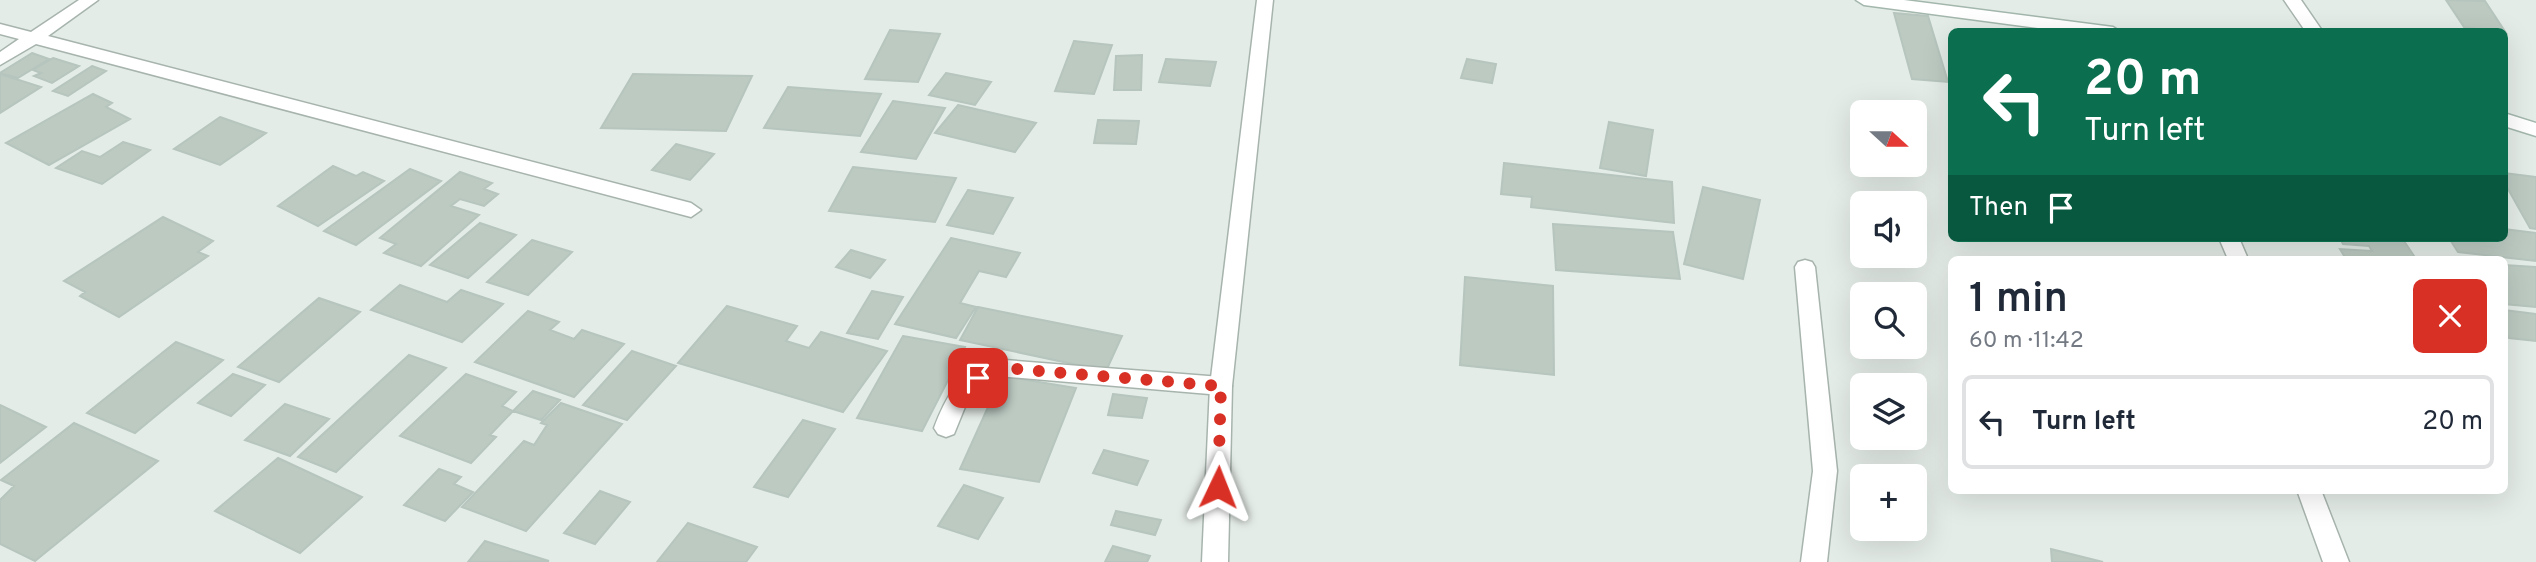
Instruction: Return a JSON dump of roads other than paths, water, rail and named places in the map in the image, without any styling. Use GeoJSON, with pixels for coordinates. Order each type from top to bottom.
{"type":"FeatureCollection","features":[{"type":"Feature","properties":{"kind":"street"},"geometry":{"type":"LineString","coordinates":[[0,60],[90,0]]}},
{"type":"Feature","properties":{"kind":"street"},"geometry":{"type":"LineString","coordinates":[[1215,562],[1221,386],[1265,0]]}},
{"type":"Feature","properties":{"kind":"street"},"geometry":{"type":"LineString","coordinates":[[1864,0],[2082,28]]}},
{"type":"Feature","properties":{"kind":"street"},"geometry":{"type":"LineString","coordinates":[[2292,0],[2312,28]]}},
{"type":"Feature","properties":{"kind":"street"},"geometry":{"type":"LineString","coordinates":[[0,29],[691,210]]}},
{"type":"Feature","properties":{"kind":"street"},"geometry":{"type":"LineString","coordinates":[[2508,120],[2536,130]]}},
{"type":"Feature","properties":{"kind":"street"},"geometry":{"type":"LineString","coordinates":[[1805,267],[1825,471],[1814,562]]}},
{"type":"Feature","properties":{"kind":"street"},"geometry":{"type":"LineString","coordinates":[[946,428],[957,397],[992,367],[1221,386]]}},
{"type":"Feature","properties":{"kind":"street"},"geometry":{"type":"LineString","coordinates":[[2310,494],[2336,562]]}}]}
